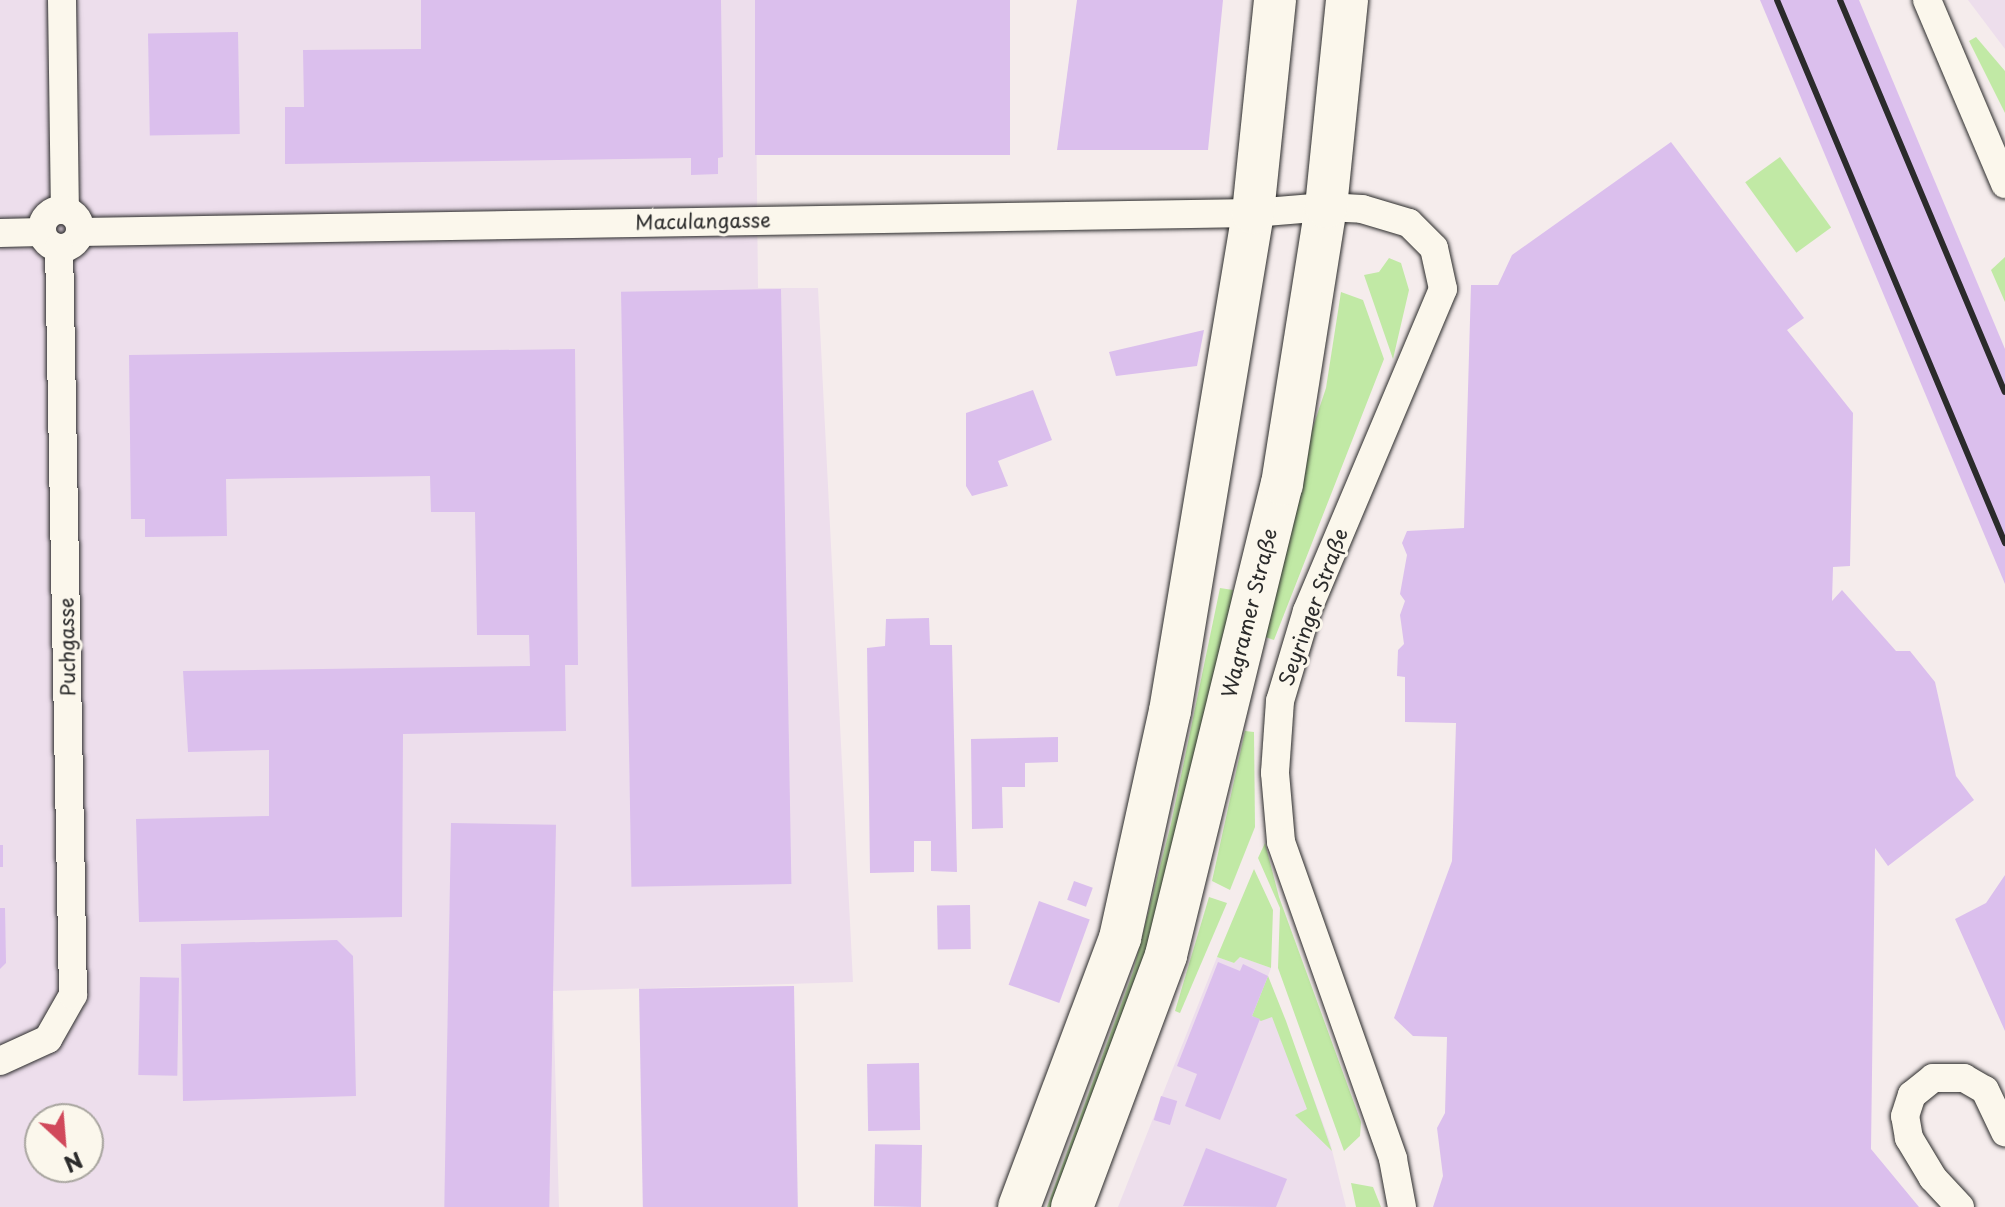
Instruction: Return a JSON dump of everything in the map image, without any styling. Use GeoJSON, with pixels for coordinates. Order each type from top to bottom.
{"type":"FeatureCollection","features":[{"type":"Feature","properties":{"kind":"main road"},"geometry":{"type":"LineString","coordinates":[[1019,1207],[1120,938],[1173,695],[1253,213],[1275,0]]}},
{"type":"Feature","properties":{"kind":"main road","name":"Wagramer Straße"},"geometry":{"type":"LineString","coordinates":[[1072,1207],[1166,955],[1282,484],[1326,207],[1347,0]]}},
{"type":"Feature","properties":{"kind":"street","name":"Puchgasse"},"geometry":{"type":"LineString","coordinates":[[0,1061],[48,1039],[73,995],[62,230],[62,0]]}},
{"type":"Feature","properties":{"kind":"street"},"geometry":{"type":"LineString","coordinates":[[1927,0],[2005,184]]}},
{"type":"Feature","properties":{"kind":"street","name":"Maculangasse"},"geometry":{"type":"LineString","coordinates":[[0,233],[1253,213],[1326,207],[1391,216],[1409,223],[1434,248]]}},
{"type":"Feature","properties":{"kind":"street","name":"Seyringer Straße"},"geometry":{"type":"LineString","coordinates":[[1402,1207],[1393,1159],[1300,907],[1281,842],[1275,773],[1280,701],[1307,611],[1409,362],[1438,308],[1443,274],[1434,248]]}},
{"type":"Feature","properties":{"kind":"street"},"geometry":{"type":"LineString","coordinates":[[1960,1207],[1933,1178],[1909,1138],[1905,1116],[1912,1095],[1933,1078],[1964,1078],[1985,1090],[2005,1132]]}},
{"type":"Feature","properties":{"kind":"shaded area"},"geometry":{"type":"Polygon","coordinates":[[[0,0],[755,0],[758,288],[818,288],[853,982],[553,991],[559,1207],[0,1207],[0,0]]]}},
{"type":"Feature","properties":{"kind":"shaded area"},"geometry":{"type":"Polygon","coordinates":[[[1968,0],[2005,0],[2005,49],[1968,0]]]}},
{"type":"Feature","properties":{"kind":"shaded area"},"geometry":{"type":"Polygon","coordinates":[[[1217,957],[1234,963],[1240,957],[1271,968],[1268,976],[1330,1142],[1346,1207],[1118,1207],[1217,957]]]}},
{"type":"Feature","properties":{"kind":"green space"},"geometry":{"type":"Polygon","coordinates":[[[1976,37],[2005,71],[2005,113],[1969,41],[1976,37]]]}},
{"type":"Feature","properties":{"kind":"green space"},"geometry":{"type":"Polygon","coordinates":[[[1780,157],[1831,227],[1796,253],[1745,182],[1780,157]]]}},
{"type":"Feature","properties":{"kind":"green space"},"geometry":{"type":"Polygon","coordinates":[[[2005,257],[2005,302],[1991,270],[2005,257]]]}},
{"type":"Feature","properties":{"kind":"green space"},"geometry":{"type":"Polygon","coordinates":[[[1389,258],[1401,263],[1409,290],[1393,359],[1364,275],[1379,272],[1389,258]]]}},
{"type":"Feature","properties":{"kind":"green space"},"geometry":{"type":"Polygon","coordinates":[[[1341,292],[1363,300],[1384,359],[1274,640],[1265,637],[1295,481],[1326,388],[1341,292]]]}},
{"type":"Feature","properties":{"kind":"green space"},"geometry":{"type":"Polygon","coordinates":[[[1220,588],[1233,590],[1206,766],[1064,1207],[1047,1207],[1133,972],[1171,824],[1220,588]]]}},
{"type":"Feature","properties":{"kind":"green space"},"geometry":{"type":"Polygon","coordinates":[[[1245,731],[1254,732],[1255,827],[1230,890],[1212,881],[1245,731]]]}},
{"type":"Feature","properties":{"kind":"green space"},"geometry":{"type":"Polygon","coordinates":[[[1265,843],[1279,897],[1361,1122],[1360,1136],[1344,1151],[1278,968],[1280,908],[1258,858],[1265,843]]]}},
{"type":"Feature","properties":{"kind":"green space"},"geometry":{"type":"Polygon","coordinates":[[[1254,869],[1273,910],[1271,968],[1240,957],[1234,963],[1217,957],[1254,869]]]}},
{"type":"Feature","properties":{"kind":"green space"},"geometry":{"type":"Polygon","coordinates":[[[1209,897],[1227,903],[1180,1013],[1175,1011],[1209,897]]]}},
{"type":"Feature","properties":{"kind":"green space"},"geometry":{"type":"Polygon","coordinates":[[[1268,976],[1332,1151],[1295,1115],[1307,1109],[1272,1017],[1261,1021],[1252,1016],[1268,976]]]}},
{"type":"Feature","properties":{"kind":"green space"},"geometry":{"type":"Polygon","coordinates":[[[1351,1183],[1373,1187],[1381,1207],[1356,1207],[1351,1183]]]}},
{"type":"Feature","properties":{"kind":"building"},"geometry":{"type":"Polygon","coordinates":[[[421,0],[721,0],[723,157],[718,158],[718,174],[691,175],[691,158],[285,164],[285,107],[304,107],[303,50],[421,49],[421,0]]]}},
{"type":"Feature","properties":{"kind":"building"},"geometry":{"type":"Polygon","coordinates":[[[755,0],[1010,0],[1010,155],[755,155],[755,0]]]}},
{"type":"Feature","properties":{"kind":"building"},"geometry":{"type":"Polygon","coordinates":[[[1077,0],[1223,0],[1208,150],[1057,150],[1077,0]]]}},
{"type":"Feature","properties":{"kind":"building"},"geometry":{"type":"Polygon","coordinates":[[[1760,0],[1859,0],[2005,349],[2005,584],[1760,0]]]}},
{"type":"Feature","properties":{"kind":"building"},"geometry":{"type":"Polygon","coordinates":[[[238,32],[240,134],[150,136],[148,34],[238,32]]]}},
{"type":"Feature","properties":{"kind":"building"},"geometry":{"type":"Polygon","coordinates":[[[1671,142],[1804,318],[1787,330],[1853,413],[1850,566],[1833,567],[1832,601],[1842,590],[1896,651],[1910,651],[1935,682],[1956,776],[1974,800],[1888,866],[1875,848],[1871,1149],[1919,1207],[1433,1207],[1443,1176],[1437,1128],[1445,1113],[1447,1037],[1413,1036],[1394,1018],[1452,861],[1456,723],[1405,722],[1405,677],[1397,676],[1398,650],[1404,644],[1400,615],[1405,601],[1400,594],[1407,555],[1402,543],[1407,531],[1464,528],[1471,285],[1498,285],[1512,255],[1671,142]]]}},
{"type":"Feature","properties":{"kind":"building"},"geometry":{"type":"Polygon","coordinates":[[[781,289],[791,884],[631,887],[621,292],[781,289]]]}},
{"type":"Feature","properties":{"kind":"building"},"geometry":{"type":"Polygon","coordinates":[[[1204,330],[1197,366],[1116,376],[1109,352],[1204,330]]]}},
{"type":"Feature","properties":{"kind":"building"},"geometry":{"type":"Polygon","coordinates":[[[575,349],[578,665],[565,665],[566,731],[403,734],[402,917],[139,922],[136,819],[269,816],[269,750],[188,752],[183,671],[530,666],[529,635],[477,635],[475,512],[431,512],[430,476],[226,479],[227,536],[145,537],[145,519],[131,519],[129,355],[575,349]]]}},
{"type":"Feature","properties":{"kind":"building"},"geometry":{"type":"Polygon","coordinates":[[[1033,390],[1052,440],[998,461],[1008,486],[972,496],[966,486],[966,413],[1033,390]]]}},
{"type":"Feature","properties":{"kind":"building"},"geometry":{"type":"Polygon","coordinates":[[[929,618],[930,645],[952,645],[957,872],[931,871],[931,841],[914,841],[914,872],[870,873],[867,648],[885,646],[886,619],[929,618]]]}},
{"type":"Feature","properties":{"kind":"building"},"geometry":{"type":"Polygon","coordinates":[[[1058,737],[1058,762],[1025,763],[1025,787],[1002,787],[1003,828],[972,829],[971,739],[1058,737]]]}},
{"type":"Feature","properties":{"kind":"building"},"geometry":{"type":"Polygon","coordinates":[[[451,823],[556,825],[549,1207],[444,1207],[451,823]]]}},
{"type":"Feature","properties":{"kind":"building"},"geometry":{"type":"Polygon","coordinates":[[[0,845],[3,845],[3,867],[0,867],[0,845]]]}},
{"type":"Feature","properties":{"kind":"building"},"geometry":{"type":"Polygon","coordinates":[[[2005,875],[2005,1031],[1955,919],[1986,903],[2005,875]]]}},
{"type":"Feature","properties":{"kind":"building"},"geometry":{"type":"Polygon","coordinates":[[[1074,881],[1093,888],[1086,907],[1067,900],[1074,881]]]}},
{"type":"Feature","properties":{"kind":"building"},"geometry":{"type":"Polygon","coordinates":[[[1039,901],[1090,919],[1059,1003],[1009,985],[1039,901]]]}},
{"type":"Feature","properties":{"kind":"building"},"geometry":{"type":"Polygon","coordinates":[[[970,905],[971,949],[938,950],[937,906],[970,905]]]}},
{"type":"Feature","properties":{"kind":"building"},"geometry":{"type":"Polygon","coordinates":[[[0,908],[5,908],[6,963],[0,969],[0,908]]]}},
{"type":"Feature","properties":{"kind":"building"},"geometry":{"type":"Polygon","coordinates":[[[337,940],[353,956],[356,1096],[183,1101],[181,944],[337,940]]]}},
{"type":"Feature","properties":{"kind":"building"},"geometry":{"type":"Polygon","coordinates":[[[1218,962],[1240,971],[1243,964],[1268,976],[1252,1016],[1260,1019],[1220,1120],[1185,1106],[1197,1074],[1177,1066],[1218,962]]]}},
{"type":"Feature","properties":{"kind":"building"},"geometry":{"type":"Polygon","coordinates":[[[140,977],[179,978],[177,1076],[138,1075],[140,977]]]}},
{"type":"Feature","properties":{"kind":"building"},"geometry":{"type":"Polygon","coordinates":[[[794,986],[798,1207],[643,1207],[639,989],[794,986]]]}},
{"type":"Feature","properties":{"kind":"building"},"geometry":{"type":"Polygon","coordinates":[[[919,1063],[920,1130],[868,1131],[867,1064],[919,1063]]]}},
{"type":"Feature","properties":{"kind":"building"},"geometry":{"type":"Polygon","coordinates":[[[1161,1096],[1177,1101],[1170,1125],[1154,1120],[1161,1096]]]}},
{"type":"Feature","properties":{"kind":"building"},"geometry":{"type":"Polygon","coordinates":[[[875,1144],[922,1145],[921,1207],[874,1206],[875,1144]]]}},
{"type":"Feature","properties":{"kind":"building"},"geometry":{"type":"Polygon","coordinates":[[[1206,1148],[1287,1179],[1276,1207],[1183,1206],[1206,1148]]]}},
{"type":"Feature","properties":{"kind":"railway"},"geometry":{"type":"LineString","coordinates":[[1777,0],[2005,543]]}},
{"type":"Feature","properties":{"kind":"railway"},"geometry":{"type":"LineString","coordinates":[[1840,0],[2005,392]]}}]}
